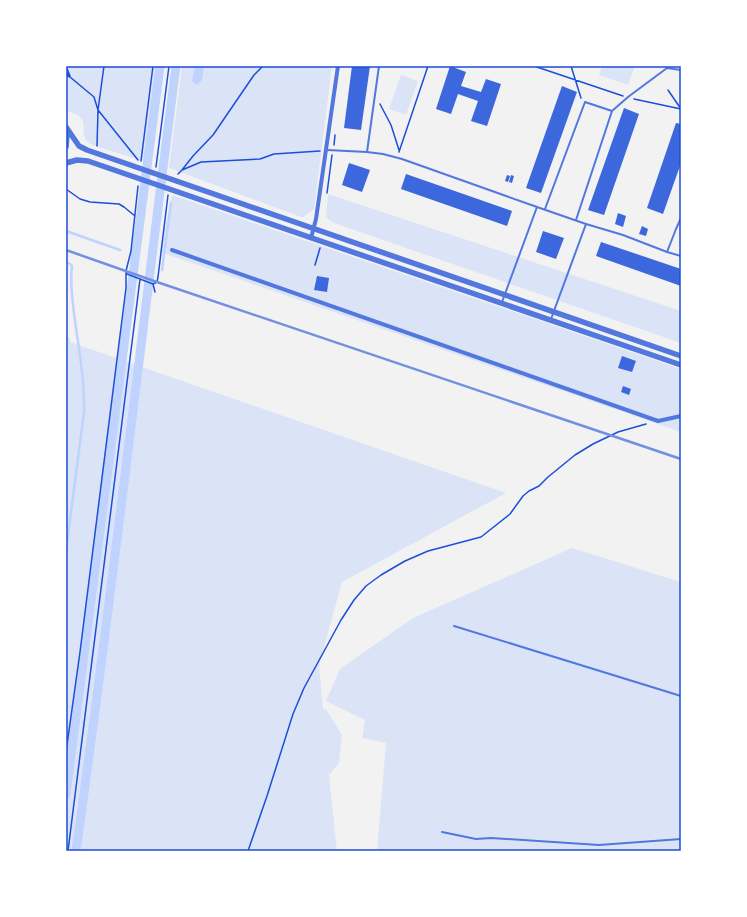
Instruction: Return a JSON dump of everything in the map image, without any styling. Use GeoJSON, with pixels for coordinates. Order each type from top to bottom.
{"type":"FeatureCollection","features":[{"type":"Feature","properties":{"kind":"street"},"geometry":{"type":"LineString","coordinates":[[311,238],[314,230],[327,150],[338,66]]}},
{"type":"Feature","properties":{"kind":"street"},"geometry":{"type":"LineString","coordinates":[[66,127],[76,142],[83,149],[134,167],[174,178],[314,230],[681,356]]}},
{"type":"Feature","properties":{"kind":"street"},"geometry":{"type":"LineString","coordinates":[[66,131],[66,147]]}},
{"type":"Feature","properties":{"kind":"street"},"geometry":{"type":"LineString","coordinates":[[66,163],[77,160],[88,161],[133,176],[170,192],[311,238],[681,365]]}},
{"type":"Feature","properties":{"kind":"street"},"geometry":{"type":"LineString","coordinates":[[172,250],[658,422],[681,416]]}},
{"type":"Feature","properties":{"kind":"lane"},"geometry":{"type":"LineString","coordinates":[[368,152],[379,66]]}},
{"type":"Feature","properties":{"kind":"lane"},"geometry":{"type":"LineString","coordinates":[[576,220],[612,111],[667,67],[681,70]]}},
{"type":"Feature","properties":{"kind":"lane"},"geometry":{"type":"LineString","coordinates":[[545,209],[585,102],[612,111]]}},
{"type":"Feature","properties":{"kind":"lane"},"geometry":{"type":"LineString","coordinates":[[327,150],[368,152],[402,159],[681,256]]}},
{"type":"Feature","properties":{"kind":"lane"},"geometry":{"type":"LineString","coordinates":[[502,303],[537,207]]}},
{"type":"Feature","properties":{"kind":"lane"},"geometry":{"type":"LineString","coordinates":[[667,252],[681,218]]}},
{"type":"Feature","properties":{"kind":"lane"},"geometry":{"type":"LineString","coordinates":[[551,320],[586,224]]}},
{"type":"Feature","properties":{"kind":"lane"},"geometry":{"type":"LineString","coordinates":[[454,626],[681,696]]}},
{"type":"Feature","properties":{"kind":"lane"},"geometry":{"type":"LineString","coordinates":[[442,832],[476,839],[492,838],[599,845],[681,839]]}},
{"type":"Feature","properties":{"kind":"path"},"geometry":{"type":"LineString","coordinates":[[66,66],[70,77]]}},
{"type":"Feature","properties":{"kind":"path"},"geometry":{"type":"LineString","coordinates":[[97,148],[98,110],[104,66]]}},
{"type":"Feature","properties":{"kind":"path"},"geometry":{"type":"LineString","coordinates":[[66,73],[94,97],[98,110],[141,163],[153,66]]}},
{"type":"Feature","properties":{"kind":"path"},"geometry":{"type":"LineString","coordinates":[[156,168],[169,66]]}},
{"type":"Feature","properties":{"kind":"path"},"geometry":{"type":"LineString","coordinates":[[174,178],[213,135],[254,75],[263,66]]}},
{"type":"Feature","properties":{"kind":"path"},"geometry":{"type":"LineString","coordinates":[[399,152],[428,66]]}},
{"type":"Feature","properties":{"kind":"path"},"geometry":{"type":"LineString","coordinates":[[534,66],[628,97],[681,109]]}},
{"type":"Feature","properties":{"kind":"path"},"geometry":{"type":"LineString","coordinates":[[571,66],[574,80],[581,98],[585,102]]}},
{"type":"Feature","properties":{"kind":"path"},"geometry":{"type":"LineString","coordinates":[[668,90],[681,109]]}},
{"type":"Feature","properties":{"kind":"path"},"geometry":{"type":"LineString","coordinates":[[379,100],[402,159]]}},
{"type":"Feature","properties":{"kind":"path"},"geometry":{"type":"LineString","coordinates":[[182,170],[201,162],[260,159],[274,154],[327,150]]}},
{"type":"Feature","properties":{"kind":"path"},"geometry":{"type":"LineString","coordinates":[[66,752],[126,288],[126,271],[131,250],[139,184]]}},
{"type":"Feature","properties":{"kind":"path"},"geometry":{"type":"LineString","coordinates":[[66,189],[80,199],[90,202],[119,204],[135,216]]}},
{"type":"Feature","properties":{"kind":"path"},"geometry":{"type":"LineString","coordinates":[[153,284],[157,282],[170,192]]}},
{"type":"Feature","properties":{"kind":"path"},"geometry":{"type":"LineString","coordinates":[[315,265],[320,248]]}},
{"type":"Feature","properties":{"kind":"path"},"geometry":{"type":"LineString","coordinates":[[127,274],[153,284]]}},
{"type":"Feature","properties":{"kind":"path"},"geometry":{"type":"LineString","coordinates":[[68,851],[140,279]]}},
{"type":"Feature","properties":{"kind":"path"},"geometry":{"type":"LineString","coordinates":[[153,284],[155,292]]}},
{"type":"Feature","properties":{"kind":"path"},"geometry":{"type":"LineString","coordinates":[[248,851],[304,688],[341,620],[354,600],[366,586],[381,574],[428,551],[481,537],[510,514],[523,496],[539,486],[574,455],[618,432],[644,424],[658,422]]}},
{"type":"Feature","properties":{"kind":"shaded area"},"geometry":{"type":"Polygon","coordinates":[[[66,66],[158,66],[146,162],[92,145],[88,142],[84,135],[82,120],[76,114],[66,111],[66,66]]]}},
{"type":"Feature","properties":{"kind":"shaded area"},"geometry":{"type":"Polygon","coordinates":[[[182,66],[332,66],[314,209],[304,217],[301,217],[169,168],[182,66]]]}},
{"type":"Feature","properties":{"kind":"shaded area"},"geometry":{"type":"Polygon","coordinates":[[[602,66],[635,66],[628,85],[599,75],[602,66]]]}},
{"type":"Feature","properties":{"kind":"shaded area"},"geometry":{"type":"Polygon","coordinates":[[[401,75],[418,81],[406,115],[389,109],[401,75]]]}},
{"type":"Feature","properties":{"kind":"shaded area"},"geometry":{"type":"Polygon","coordinates":[[[328,194],[681,311],[681,343],[334,223],[326,217],[328,194]]]}},
{"type":"Feature","properties":{"kind":"shaded area"},"geometry":{"type":"Polygon","coordinates":[[[172,195],[681,369],[681,432],[160,252],[172,195]]]}},
{"type":"Feature","properties":{"kind":"shaded area"},"geometry":{"type":"Polygon","coordinates":[[[66,335],[70,339],[70,342],[506,493],[342,582],[319,666],[323,709],[326,709],[342,735],[339,763],[329,775],[337,851],[66,851],[66,335]]]}},
{"type":"Feature","properties":{"kind":"shaded area"},"geometry":{"type":"Polygon","coordinates":[[[572,548],[681,582],[681,851],[377,851],[386,743],[362,738],[365,720],[326,701],[340,669],[413,618],[572,548]]]}},
{"type":"Feature","properties":{"kind":"water"},"geometry":{"type":"Polygon","coordinates":[[[195,66],[204,66],[202,80],[197,85],[192,81],[195,66]]]}},
{"type":"Feature","properties":{"kind":"building"},"geometry":{"type":"Polygon","coordinates":[[[352,66],[370,66],[361,130],[344,128],[352,66]]]}},
{"type":"Feature","properties":{"kind":"building"},"geometry":{"type":"Polygon","coordinates":[[[450,66],[466,72],[461,86],[481,92],[486,79],[501,84],[487,126],[471,121],[478,101],[458,94],[451,114],[436,109],[450,66]]]}},
{"type":"Feature","properties":{"kind":"building"},"geometry":{"type":"Polygon","coordinates":[[[562,86],[577,92],[541,193],[526,188],[562,86]]]}},
{"type":"Feature","properties":{"kind":"building"},"geometry":{"type":"Polygon","coordinates":[[[624,108],[639,114],[604,215],[588,210],[624,108]]]}},
{"type":"Feature","properties":{"kind":"building"},"geometry":{"type":"Polygon","coordinates":[[[676,123],[681,124],[681,163],[663,214],[647,208],[676,123]]]}},
{"type":"Feature","properties":{"kind":"building"},"geometry":{"type":"Polygon","coordinates":[[[349,163],[370,170],[362,192],[342,185],[349,163]]]}},
{"type":"Feature","properties":{"kind":"building"},"geometry":{"type":"Polygon","coordinates":[[[406,174],[512,211],[507,226],[401,189],[406,174]]]}},
{"type":"Feature","properties":{"kind":"building"},"geometry":{"type":"Polygon","coordinates":[[[507,175],[510,176],[508,182],[505,181],[507,175]]]}},
{"type":"Feature","properties":{"kind":"building"},"geometry":{"type":"Polygon","coordinates":[[[511,175],[514,176],[512,183],[509,182],[511,175]]]}},
{"type":"Feature","properties":{"kind":"building"},"geometry":{"type":"Polygon","coordinates":[[[618,213],[626,216],[623,227],[615,224],[618,213]]]}},
{"type":"Feature","properties":{"kind":"building"},"geometry":{"type":"Polygon","coordinates":[[[642,226],[648,229],[646,236],[639,234],[642,226]]]}},
{"type":"Feature","properties":{"kind":"building"},"geometry":{"type":"Polygon","coordinates":[[[543,231],[564,238],[556,259],[536,252],[543,231]]]}},
{"type":"Feature","properties":{"kind":"building"},"geometry":{"type":"Polygon","coordinates":[[[601,242],[681,269],[681,286],[596,256],[601,242]]]}},
{"type":"Feature","properties":{"kind":"building"},"geometry":{"type":"Polygon","coordinates":[[[317,276],[329,278],[327,292],[314,290],[317,276]]]}},
{"type":"Feature","properties":{"kind":"building"},"geometry":{"type":"Polygon","coordinates":[[[622,356],[636,361],[632,372],[618,368],[622,356]]]}},
{"type":"Feature","properties":{"kind":"building"},"geometry":{"type":"Polygon","coordinates":[[[623,386],[631,389],[629,395],[621,392],[623,386]]]}},
{"type":"Feature","properties":{"kind":"waterway"},"geometry":{"type":"LineString","coordinates":[[66,794],[160,66]]}},
{"type":"Feature","properties":{"kind":"waterway"},"geometry":{"type":"LineString","coordinates":[[76,851],[90,753],[176,66]]}},
{"type":"Feature","properties":{"kind":"waterway"},"geometry":{"type":"LineString","coordinates":[[162,270],[171,203]]}},
{"type":"Feature","properties":{"kind":"waterway"},"geometry":{"type":"LineString","coordinates":[[66,231],[120,250]]}},
{"type":"Feature","properties":{"kind":"waterway"},"geometry":{"type":"LineString","coordinates":[[66,262],[72,266],[72,295],[84,399],[84,412],[66,551]]}},
{"type":"Feature","properties":{"kind":"railway"},"geometry":{"type":"LineString","coordinates":[[66,250],[681,459]]}}]}
